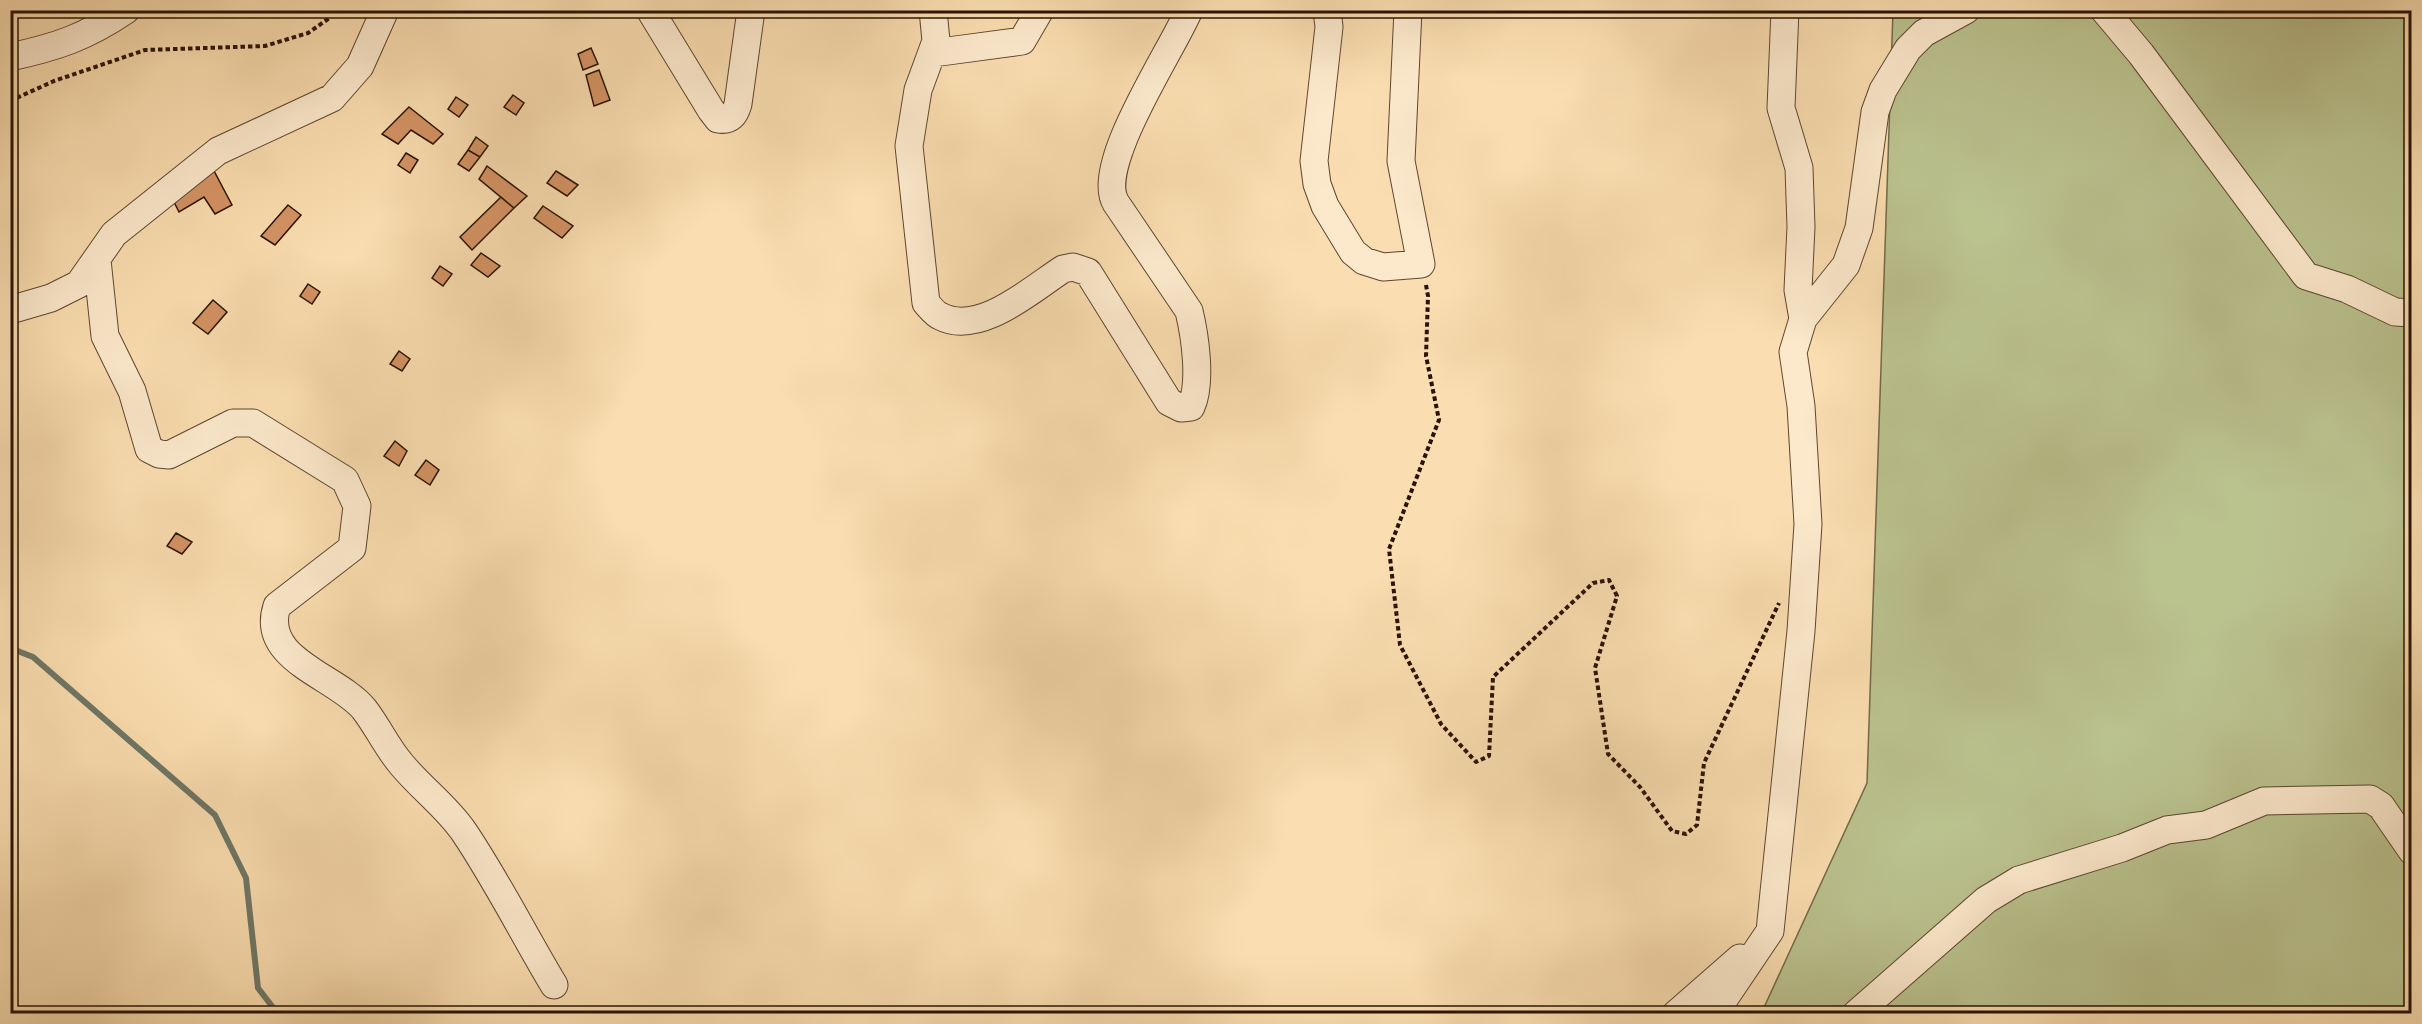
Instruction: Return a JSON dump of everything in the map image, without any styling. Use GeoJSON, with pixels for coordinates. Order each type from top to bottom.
{"type":"FeatureCollection","features":[{"type":"Feature","properties":{"kind":"street"},"geometry":{"type":"LineString","coordinates":[[10,57],[45,50],[91,33],[126,10]]}},
{"type":"Feature","properties":{"kind":"street"},"geometry":{"type":"LineString","coordinates":[[10,310],[51,298],[79,285],[114,234],[218,151],[332,98],[360,66],[385,10]]}},
{"type":"Feature","properties":{"kind":"street"},"geometry":{"type":"LineString","coordinates":[[650,10],[711,110],[718,119],[725,120],[733,116],[738,104],[752,10]]}},
{"type":"Feature","properties":{"kind":"street"},"geometry":{"type":"LineString","coordinates":[[933,10],[936,34],[933,53],[918,90],[909,146],[926,303],[940,316],[962,321],[979,320],[994,314],[1063,269],[1073,267],[1088,272],[1169,402],[1180,408],[1191,407],[1196,393],[1193,329],[1189,310],[1116,203],[1110,188],[1128,122],[1189,10]]}},
{"type":"Feature","properties":{"kind":"street"},"geometry":{"type":"LineString","coordinates":[[933,53],[1022,41],[1040,10]]}},
{"type":"Feature","properties":{"kind":"street"},"geometry":{"type":"LineString","coordinates":[[1327,10],[1329,27],[1314,161],[1321,195],[1353,252],[1364,261],[1383,267],[1421,264],[1401,161],[1408,10]]}},
{"type":"Feature","properties":{"kind":"street"},"geometry":{"type":"LineString","coordinates":[[1785,10],[1781,108],[1798,168],[1801,227],[1798,290],[1803,319]]}},
{"type":"Feature","properties":{"kind":"street"},"geometry":{"type":"LineString","coordinates":[[1714,1014],[1770,931],[1808,524],[1801,406],[1793,352],[1803,319],[1846,265],[1859,228],[1875,112],[1884,90],[1908,49],[1924,33],[1966,10]]}},
{"type":"Feature","properties":{"kind":"street"},"geometry":{"type":"LineString","coordinates":[[2104,10],[2141,54],[2306,276],[2347,289],[2395,312],[2412,313]]}},
{"type":"Feature","properties":{"kind":"street"},"geometry":{"type":"LineString","coordinates":[[97,260],[105,336],[132,391],[149,449],[159,454],[170,455],[233,423],[253,423],[345,480],[357,506],[352,548],[277,606],[273,618],[274,630],[281,646],[294,658],[363,708],[403,767],[453,818],[554,985]]}},
{"type":"Feature","properties":{"kind":"street"},"geometry":{"type":"LineString","coordinates":[[1856,1014],[1986,900],[2003,888],[2019,880],[2122,848],[2168,830],[2206,825],[2264,801],[2370,799],[2381,806],[2412,851]]}},
{"type":"Feature","properties":{"kind":"street"},"geometry":{"type":"LineString","coordinates":[[1676,1014],[1770,931]]}},
{"type":"Feature","properties":{"kind":"path"},"geometry":{"type":"LineString","coordinates":[[10,100],[54,81],[145,50],[264,46],[308,33],[341,10]]}},
{"type":"Feature","properties":{"kind":"path"},"geometry":{"type":"LineString","coordinates":[[1421,264],[1428,296],[1426,356],[1439,420],[1389,549],[1398,633],[1400,645],[1441,724],[1476,762],[1489,756],[1493,677],[1593,583],[1609,580],[1617,596],[1595,668],[1608,754],[1640,787],[1672,831],[1686,834],[1697,825],[1704,763],[1781,598],[1804,581]]}},
{"type":"Feature","properties":{"kind":"green space"},"geometry":{"type":"Polygon","coordinates":[[[1893,11],[2411,11],[2411,1013],[1761,1014],[1867,783],[1893,11]]]}},
{"type":"Feature","properties":{"kind":"building"},"geometry":{"type":"Polygon","coordinates":[[[591,48],[598,64],[583,70],[578,54],[591,48]]]}},
{"type":"Feature","properties":{"kind":"building"},"geometry":{"type":"Polygon","coordinates":[[[599,70],[610,100],[594,106],[586,75],[599,70]]]}},
{"type":"Feature","properties":{"kind":"building"},"geometry":{"type":"Polygon","coordinates":[[[513,95],[524,103],[516,115],[504,107],[513,95]]]}},
{"type":"Feature","properties":{"kind":"building"},"geometry":{"type":"Polygon","coordinates":[[[456,97],[468,105],[459,117],[448,109],[456,97]]]}},
{"type":"Feature","properties":{"kind":"building"},"geometry":{"type":"Polygon","coordinates":[[[409,107],[443,134],[433,144],[411,130],[398,144],[382,134],[409,107]]]}},
{"type":"Feature","properties":{"kind":"building"},"geometry":{"type":"Polygon","coordinates":[[[476,137],[488,146],[480,157],[468,150],[476,137]]]}},
{"type":"Feature","properties":{"kind":"building"},"geometry":{"type":"Polygon","coordinates":[[[468,150],[480,157],[469,171],[458,164],[468,150]]]}},
{"type":"Feature","properties":{"kind":"building"},"geometry":{"type":"Polygon","coordinates":[[[406,153],[418,160],[410,173],[398,165],[406,153]]]}},
{"type":"Feature","properties":{"kind":"building"},"geometry":{"type":"Polygon","coordinates":[[[487,166],[527,196],[514,208],[479,179],[487,166]]]}},
{"type":"Feature","properties":{"kind":"building"},"geometry":{"type":"Polygon","coordinates":[[[213,169],[232,205],[215,214],[204,197],[179,212],[171,196],[213,169]]]}},
{"type":"Feature","properties":{"kind":"building"},"geometry":{"type":"Polygon","coordinates":[[[556,171],[578,185],[567,196],[547,183],[556,171]]]}},
{"type":"Feature","properties":{"kind":"building"},"geometry":{"type":"Polygon","coordinates":[[[501,197],[514,208],[472,250],[460,237],[501,197]]]}},
{"type":"Feature","properties":{"kind":"building"},"geometry":{"type":"Polygon","coordinates":[[[288,205],[301,215],[275,245],[261,236],[288,205]]]}},
{"type":"Feature","properties":{"kind":"building"},"geometry":{"type":"Polygon","coordinates":[[[543,206],[573,226],[562,238],[534,218],[543,206]]]}},
{"type":"Feature","properties":{"kind":"building"},"geometry":{"type":"Polygon","coordinates":[[[481,253],[500,266],[488,277],[471,265],[481,253]]]}},
{"type":"Feature","properties":{"kind":"building"},"geometry":{"type":"Polygon","coordinates":[[[440,266],[452,274],[443,286],[432,278],[440,266]]]}},
{"type":"Feature","properties":{"kind":"building"},"geometry":{"type":"Polygon","coordinates":[[[308,284],[320,292],[312,304],[300,296],[308,284]]]}},
{"type":"Feature","properties":{"kind":"building"},"geometry":{"type":"Polygon","coordinates":[[[213,300],[227,312],[208,334],[193,323],[213,300]]]}},
{"type":"Feature","properties":{"kind":"building"},"geometry":{"type":"Polygon","coordinates":[[[399,351],[410,359],[402,371],[390,364],[399,351]]]}},
{"type":"Feature","properties":{"kind":"building"},"geometry":{"type":"Polygon","coordinates":[[[395,441],[407,451],[399,466],[384,456],[395,441]]]}},
{"type":"Feature","properties":{"kind":"building"},"geometry":{"type":"Polygon","coordinates":[[[426,460],[439,470],[430,485],[415,475],[426,460]]]}},
{"type":"Feature","properties":{"kind":"building"},"geometry":{"type":"Polygon","coordinates":[[[176,533],[192,542],[182,554],[167,546],[176,533]]]}},
{"type":"Feature","properties":{"kind":"waterway"},"geometry":{"type":"LineString","coordinates":[[10,648],[33,657],[215,815],[246,878],[258,988],[278,1014]]}}]}
